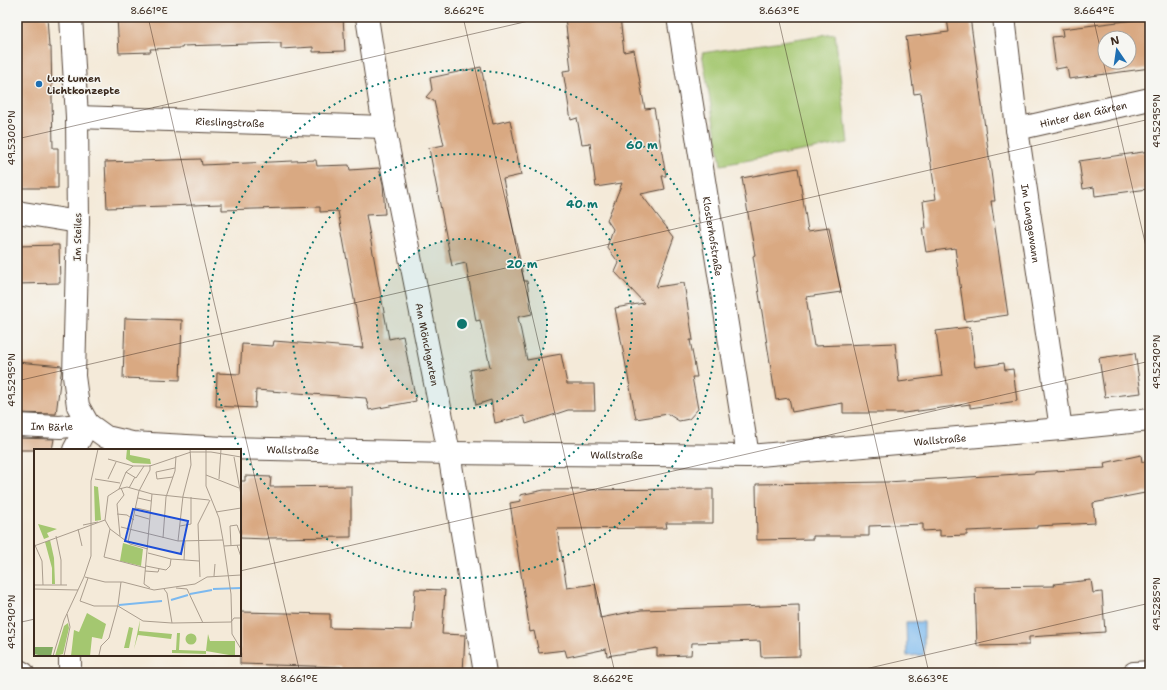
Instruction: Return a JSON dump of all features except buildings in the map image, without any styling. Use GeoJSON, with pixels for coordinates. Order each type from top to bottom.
{"type":"FeatureCollection","features":[{"type":"Feature","properties":{"kind":"street","name":"Im Steiles"},"geometry":{"type":"LineString","coordinates":[[70,17],[77,117],[78,222],[74,376],[78,406],[88,424]]}},
{"type":"Feature","properties":{"kind":"street","name":"Am Mönchgarten"},"geometry":{"type":"LineString","coordinates":[[367,17],[384,127],[449,452],[485,673]]}},
{"type":"Feature","properties":{"kind":"street","name":"Klosterhofstraße"},"geometry":{"type":"LineString","coordinates":[[678,17],[748,456]]}},
{"type":"Feature","properties":{"kind":"street","name":"Im Langgewann"},"geometry":{"type":"LineString","coordinates":[[1004,17],[1017,129],[1061,429]]}},
{"type":"Feature","properties":{"kind":"street","name":"Hinter den Gärten"},"geometry":{"type":"LineString","coordinates":[[1017,129],[1150,98]]}},
{"type":"Feature","properties":{"kind":"street","name":"Rieslingstraße"},"geometry":{"type":"LineString","coordinates":[[77,117],[384,127]]}},
{"type":"Feature","properties":{"kind":"street"},"geometry":{"type":"LineString","coordinates":[[17,212],[78,222]]}},
{"type":"Feature","properties":{"kind":"street","name":"Wallstraße"},"geometry":{"type":"LineString","coordinates":[[88,424],[106,437],[132,443],[223,448],[748,456],[1150,420]]}},
{"type":"Feature","properties":{"kind":"street"},"geometry":{"type":"LineString","coordinates":[[75,449],[88,424]]}},
{"type":"Feature","properties":{"kind":"street","name":"Im Bärle"},"geometry":{"type":"LineString","coordinates":[[17,425],[60,427],[88,424]]}},
{"type":"Feature","properties":{"kind":"street"},"geometry":{"type":"LineString","coordinates":[[70,656],[70,673]]}},
{"type":"Feature","properties":{"kind":"street"},"geometry":{"type":"LineString","coordinates":[[17,670],[23,673]]}},
{"type":"Feature","properties":{"kind":"street"},"geometry":{"type":"LineString","coordinates":[[1134,673],[1150,672]]}},
{"type":"Feature","properties":{"kind":"green space"},"geometry":{"type":"Polygon","coordinates":[[[835,33],[848,143],[721,165],[702,53],[835,33]]]}},
{"type":"Feature","properties":{"kind":"water"},"geometry":{"type":"Polygon","coordinates":[[[906,622],[924,622],[924,655],[907,656],[906,622]]]}},
{"type":"Feature","properties":{"kind":"place","name":"Lux Lumen Lichtkonzepte"},"geometry":{"type":"Point","coordinates":[39,84]}}]}
